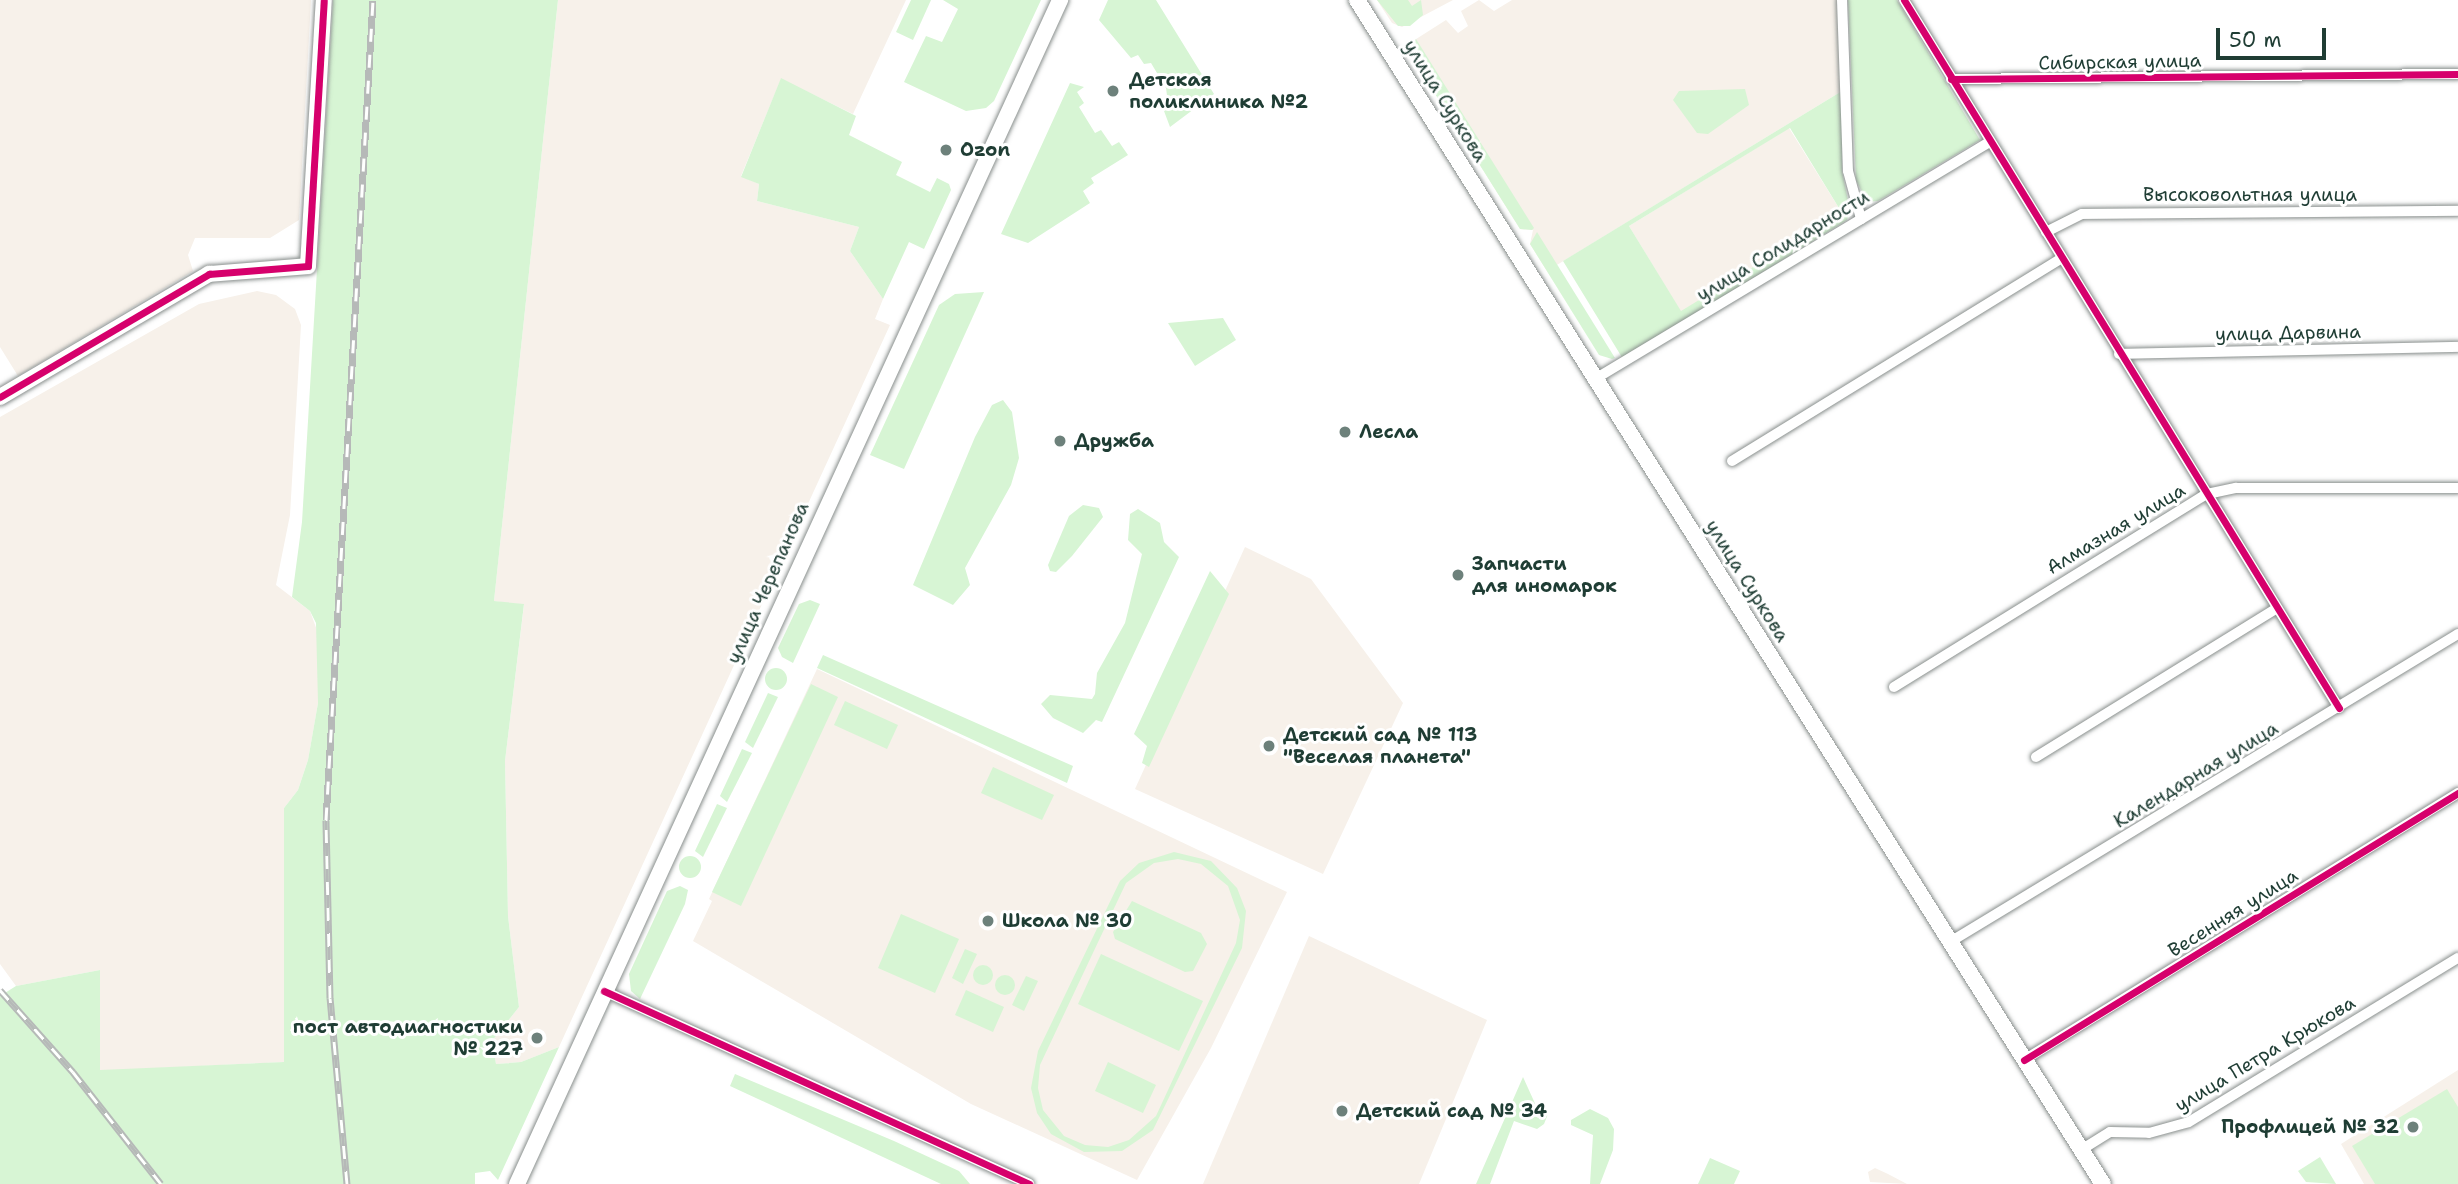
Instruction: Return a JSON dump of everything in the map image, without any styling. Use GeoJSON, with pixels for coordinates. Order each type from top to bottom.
{"type":"FeatureCollection","features":[{"type":"Feature","properties":{"kind":"main road"},"geometry":{"type":"LineString","coordinates":[[0,397],[209,274],[308,266],[324,0]]}},
{"type":"Feature","properties":{"kind":"main road","name":"улица Черепанова"},"geometry":{"type":"LineString","coordinates":[[517,1184],[1060,0]]}},
{"type":"Feature","properties":{"kind":"main road","name":"улица Суркова"},"geometry":{"type":"LineString","coordinates":[[1357,0],[2103,1184]]}},
{"type":"Feature","properties":{"kind":"street"},"geometry":{"type":"LineString","coordinates":[[1842,0],[1848,171],[1861,219]]}},
{"type":"Feature","properties":{"kind":"street"},"geometry":{"type":"LineString","coordinates":[[1904,0],[1988,143],[2046,232],[2060,259],[2339,708]]}},
{"type":"Feature","properties":{"kind":"street","name":"Сибирская улица"},"geometry":{"type":"LineString","coordinates":[[1951,79],[2458,74]]}},
{"type":"Feature","properties":{"kind":"street","name":"улица Солидарности"},"geometry":{"type":"LineString","coordinates":[[1595,379],[1988,143]]}},
{"type":"Feature","properties":{"kind":"street","name":"Высоковольтная улица"},"geometry":{"type":"LineString","coordinates":[[2046,232],[2082,214],[2458,211]]}},
{"type":"Feature","properties":{"kind":"street"},"geometry":{"type":"LineString","coordinates":[[1732,461],[2060,259]]}},
{"type":"Feature","properties":{"kind":"street","name":"улица Дарвина"},"geometry":{"type":"LineString","coordinates":[[2119,354],[2458,347]]}},
{"type":"Feature","properties":{"kind":"street","name":"Алмазная улица"},"geometry":{"type":"LineString","coordinates":[[1894,687],[2207,494],[2236,488],[2458,488]]}},
{"type":"Feature","properties":{"kind":"street"},"geometry":{"type":"LineString","coordinates":[[2036,757],[2277,608]]}},
{"type":"Feature","properties":{"kind":"street","name":"Календарная улица"},"geometry":{"type":"LineString","coordinates":[[1950,942],[2458,634]]}},
{"type":"Feature","properties":{"kind":"street","name":"Весенняя улица"},"geometry":{"type":"LineString","coordinates":[[2024,1060],[2458,793]]}},
{"type":"Feature","properties":{"kind":"street","name":"улица Петра Крюкова"},"geometry":{"type":"LineString","coordinates":[[2081,1150],[2110,1132],[2149,1133],[2189,1122],[2458,958]]}},
{"type":"Feature","properties":{"kind":"street"},"geometry":{"type":"LineString","coordinates":[[604,991],[1029,1184]]}},
{"type":"Feature","properties":{"kind":"shaded area"},"geometry":{"type":"Polygon","coordinates":[[[0,0],[311,0],[299,220],[270,238],[195,238],[188,255],[193,271],[18,376],[0,347],[0,0]]]}},
{"type":"Feature","properties":{"kind":"shaded area"},"geometry":{"type":"Polygon","coordinates":[[[558,0],[906,0],[853,114],[781,79],[741,176],[759,184],[757,201],[859,227],[850,251],[883,299],[875,319],[890,325],[559,1047],[521,1062],[496,1064],[492,1041],[519,1007],[508,916],[505,761],[524,605],[494,601],[558,0]]]}},
{"type":"Feature","properties":{"kind":"shaded area"},"geometry":{"type":"Polygon","coordinates":[[[1377,0],[1453,0],[1402,27],[1392,23],[1377,0]]]}},
{"type":"Feature","properties":{"kind":"shaded area"},"geometry":{"type":"Polygon","coordinates":[[[1479,0],[1494,11],[1512,0],[1837,0],[1842,91],[1547,271],[1530,244],[1533,230],[1520,229],[1412,56],[1413,41],[1446,20],[1458,33],[1468,26],[1461,11],[1479,0]]]}},
{"type":"Feature","properties":{"kind":"shaded area"},"geometry":{"type":"Polygon","coordinates":[[[1789,128],[1842,213],[1681,312],[1629,226],[1789,128]]]}},
{"type":"Feature","properties":{"kind":"shaded area"},"geometry":{"type":"Polygon","coordinates":[[[257,291],[276,295],[295,309],[301,325],[290,515],[276,585],[310,611],[319,636],[318,703],[308,760],[298,790],[284,808],[284,1062],[99,1071],[100,970],[16,986],[0,964],[0,417],[199,304],[257,291]]]}},
{"type":"Feature","properties":{"kind":"shaded area","name":"Детский сад № 113 \"Веселая планета\""},"geometry":{"type":"Polygon","coordinates":[[[1245,547],[1311,579],[1403,703],[1323,874],[1135,789],[1245,547]]]}},
{"type":"Feature","properties":{"kind":"shaded area","name":"Школа № 30"},"geometry":{"type":"Polygon","coordinates":[[[817,669],[1287,892],[1211,1048],[1137,1180],[971,1104],[693,941],[712,901],[709,899],[817,669]]]}},
{"type":"Feature","properties":{"kind":"shaded area","name":"Детский сад № 34"},"geometry":{"type":"Polygon","coordinates":[[[1309,936],[1487,1020],[1419,1184],[1203,1184],[1309,936]]]}},
{"type":"Feature","properties":{"kind":"shaded area","name":"Профлицей № 32"},"geometry":{"type":"Polygon","coordinates":[[[2458,1070],[2458,1184],[2364,1184],[2341,1144],[2458,1070]]]}},
{"type":"Feature","properties":{"kind":"shaded area"},"geometry":{"type":"Polygon","coordinates":[[[1875,1168],[1907,1184],[1870,1182],[1868,1172],[1875,1168]]]}},
{"type":"Feature","properties":{"kind":"green space"},"geometry":{"type":"Polygon","coordinates":[[[333,0],[558,0],[494,601],[524,604],[505,761],[508,916],[519,1007],[492,1041],[496,1064],[521,1062],[559,1047],[498,1180],[490,1171],[475,1173],[475,1184],[0,1184],[0,996],[16,986],[100,970],[100,1070],[284,1062],[284,808],[298,790],[308,760],[318,703],[316,623],[310,611],[292,597],[302,522],[333,0]]]}},
{"type":"Feature","properties":{"kind":"green space"},"geometry":{"type":"Polygon","coordinates":[[[911,0],[931,0],[913,40],[896,32],[911,0]]]}},
{"type":"Feature","properties":{"kind":"green space"},"geometry":{"type":"Polygon","coordinates":[[[943,0],[1041,0],[994,101],[986,108],[966,111],[904,82],[926,36],[942,42],[958,9],[943,0]]]}},
{"type":"Feature","properties":{"kind":"green space"},"geometry":{"type":"Polygon","coordinates":[[[1108,0],[1156,0],[1214,94],[1170,127],[1164,111],[1168,103],[1166,88],[1151,63],[1144,64],[1138,55],[1131,58],[1099,20],[1108,0]]]}},
{"type":"Feature","properties":{"kind":"green space"},"geometry":{"type":"Polygon","coordinates":[[[1377,0],[1408,0],[1412,6],[1421,0],[1423,15],[1410,26],[1398,26],[1377,0]]]}},
{"type":"Feature","properties":{"kind":"green space"},"geometry":{"type":"Polygon","coordinates":[[[1848,0],[1897,0],[1980,140],[1878,201],[1867,202],[1856,180],[1848,0]]]}},
{"type":"Feature","properties":{"kind":"green space"},"geometry":{"type":"Polygon","coordinates":[[[1416,39],[1534,228],[1532,230],[1520,229],[1415,62],[1411,47],[1416,39]]]}},
{"type":"Feature","properties":{"kind":"green space"},"geometry":{"type":"Polygon","coordinates":[[[781,78],[856,116],[849,135],[902,162],[896,175],[930,192],[937,178],[949,184],[951,190],[924,249],[909,242],[883,299],[850,251],[859,227],[757,201],[759,184],[741,177],[781,78]]]}},
{"type":"Feature","properties":{"kind":"green space"},"geometry":{"type":"Polygon","coordinates":[[[1070,83],[1084,87],[1077,92],[1084,103],[1079,107],[1095,133],[1101,130],[1112,146],[1119,142],[1128,155],[1091,178],[1094,183],[1083,191],[1090,203],[1028,243],[1001,234],[1070,83]]]}},
{"type":"Feature","properties":{"kind":"green space"},"geometry":{"type":"Polygon","coordinates":[[[1745,89],[1749,105],[1708,134],[1697,133],[1673,100],[1679,91],[1745,89]]]}},
{"type":"Feature","properties":{"kind":"green space"},"geometry":{"type":"Polygon","coordinates":[[[1842,91],[1842,171],[1850,210],[1847,220],[1623,359],[1563,261],[1842,91]],[[1790,128],[1629,226],[1681,311],[1842,213],[1790,128]]]}},
{"type":"Feature","properties":{"kind":"green space"},"geometry":{"type":"Polygon","coordinates":[[[1537,232],[1615,358],[1599,355],[1530,244],[1537,232]]]}},
{"type":"Feature","properties":{"kind":"green space"},"geometry":{"type":"Polygon","coordinates":[[[984,292],[904,469],[870,455],[939,305],[955,294],[984,292]]]}},
{"type":"Feature","properties":{"kind":"green space"},"geometry":{"type":"Polygon","coordinates":[[[1223,318],[1236,340],[1195,366],[1168,323],[1223,318]]]}},
{"type":"Feature","properties":{"kind":"green space"},"geometry":{"type":"Polygon","coordinates":[[[1003,400],[1012,412],[1019,458],[1011,485],[965,568],[970,585],[953,605],[913,585],[975,437],[992,405],[1003,400]]]}},
{"type":"Feature","properties":{"kind":"green space"},"geometry":{"type":"Polygon","coordinates":[[[1083,505],[1099,508],[1103,517],[1072,556],[1056,572],[1050,571],[1048,565],[1069,516],[1083,505]]]}},
{"type":"Feature","properties":{"kind":"green space"},"geometry":{"type":"Polygon","coordinates":[[[1138,509],[1160,523],[1164,542],[1179,557],[1102,722],[1096,720],[1083,733],[1053,718],[1041,704],[1050,695],[1092,699],[1095,694],[1097,673],[1125,623],[1142,554],[1128,540],[1130,514],[1138,509]]]}},
{"type":"Feature","properties":{"kind":"green space"},"geometry":{"type":"Polygon","coordinates":[[[1210,571],[1229,594],[1149,767],[1142,763],[1147,746],[1134,734],[1210,571]]]}},
{"type":"Feature","properties":{"kind":"green space"},"geometry":{"type":"Polygon","coordinates":[[[810,600],[820,604],[793,663],[782,657],[778,648],[799,604],[810,600]]]}},
{"type":"Feature","properties":{"kind":"green space"},"geometry":{"type":"Polygon","coordinates":[[[823,655],[1073,766],[1067,783],[817,668],[823,655]]]}},
{"type":"Feature","properties":{"kind":"green space"},"geometry":{"type":"Polygon","coordinates":[[[776,668],[784,671],[787,679],[784,687],[776,690],[768,687],[765,679],[768,671],[776,668]]]}},
{"type":"Feature","properties":{"kind":"green space"},"geometry":{"type":"Polygon","coordinates":[[[811,684],[838,697],[741,906],[712,892],[811,684]]]}},
{"type":"Feature","properties":{"kind":"green space"},"geometry":{"type":"Polygon","coordinates":[[[768,693],[778,697],[753,748],[745,742],[768,693]]]}},
{"type":"Feature","properties":{"kind":"green space"},"geometry":{"type":"Polygon","coordinates":[[[845,701],[898,725],[887,749],[834,725],[845,701]]]}},
{"type":"Feature","properties":{"kind":"green space"},"geometry":{"type":"Polygon","coordinates":[[[742,749],[752,753],[727,802],[720,796],[742,749]]]}},
{"type":"Feature","properties":{"kind":"green space"},"geometry":{"type":"Polygon","coordinates":[[[993,767],[1054,795],[1042,820],[981,793],[993,767]]]}},
{"type":"Feature","properties":{"kind":"green space"},"geometry":{"type":"Polygon","coordinates":[[[717,804],[727,808],[703,857],[695,851],[717,804]]]}},
{"type":"Feature","properties":{"kind":"green space"},"geometry":{"type":"Polygon","coordinates":[[[1174,852],[1211,861],[1237,888],[1246,911],[1242,948],[1153,1130],[1122,1151],[1084,1152],[1051,1134],[1037,1113],[1031,1088],[1038,1051],[1120,881],[1139,863],[1174,852]],[[1178,859],[1154,863],[1126,883],[1040,1065],[1038,1088],[1043,1110],[1064,1136],[1085,1145],[1108,1147],[1129,1140],[1156,1116],[1236,943],[1240,920],[1228,886],[1201,864],[1178,859]]]}},
{"type":"Feature","properties":{"kind":"green space"},"geometry":{"type":"Polygon","coordinates":[[[690,856],[698,859],[701,867],[698,875],[690,878],[682,875],[679,867],[682,859],[690,856]]]}},
{"type":"Feature","properties":{"kind":"green space"},"geometry":{"type":"Polygon","coordinates":[[[680,886],[688,890],[685,904],[640,999],[631,991],[629,974],[667,891],[680,886]]]}},
{"type":"Feature","properties":{"kind":"green space"},"geometry":{"type":"Polygon","coordinates":[[[1132,901],[1201,933],[1207,944],[1193,971],[1185,972],[1115,939],[1113,932],[1132,901]]]}},
{"type":"Feature","properties":{"kind":"green space"},"geometry":{"type":"Polygon","coordinates":[[[901,914],[959,939],[935,993],[878,968],[901,914]]]}},
{"type":"Feature","properties":{"kind":"green space"},"geometry":{"type":"Polygon","coordinates":[[[965,949],[977,954],[963,984],[952,978],[965,949]]]}},
{"type":"Feature","properties":{"kind":"green space"},"geometry":{"type":"Polygon","coordinates":[[[1101,954],[1203,1001],[1179,1051],[1078,1004],[1101,954]]]}},
{"type":"Feature","properties":{"kind":"green space"},"geometry":{"type":"Polygon","coordinates":[[[983,965],[990,968],[993,975],[990,982],[983,985],[976,982],[973,975],[976,968],[983,965]]]}},
{"type":"Feature","properties":{"kind":"green space"},"geometry":{"type":"Polygon","coordinates":[[[1005,975],[1012,978],[1015,985],[1012,992],[1005,995],[998,992],[995,985],[998,978],[1005,975]]]}},
{"type":"Feature","properties":{"kind":"green space"},"geometry":{"type":"Polygon","coordinates":[[[1026,976],[1038,981],[1024,1011],[1012,1005],[1026,976]]]}},
{"type":"Feature","properties":{"kind":"green space"},"geometry":{"type":"Polygon","coordinates":[[[966,990],[1004,1007],[993,1032],[955,1015],[966,990]]]}},
{"type":"Feature","properties":{"kind":"green space"},"geometry":{"type":"Polygon","coordinates":[[[1108,1062],[1156,1085],[1143,1113],[1095,1091],[1108,1062]]]}},
{"type":"Feature","properties":{"kind":"green space"},"geometry":{"type":"Polygon","coordinates":[[[735,1074],[959,1171],[970,1184],[941,1184],[730,1086],[735,1074]]]}},
{"type":"Feature","properties":{"kind":"green space"},"geometry":{"type":"Polygon","coordinates":[[[1523,1077],[1538,1110],[1548,1114],[1544,1124],[1537,1129],[1514,1121],[1490,1184],[1476,1184],[1523,1077]]]}},
{"type":"Feature","properties":{"kind":"green space","name":"Профлицей № 32"},"geometry":{"type":"Polygon","coordinates":[[[2447,1089],[2458,1107],[2458,1184],[2375,1184],[2352,1146],[2447,1089]]]}},
{"type":"Feature","properties":{"kind":"green space"},"geometry":{"type":"Polygon","coordinates":[[[1590,1109],[1608,1118],[1614,1129],[1613,1150],[1600,1184],[1590,1184],[1593,1135],[1571,1125],[1571,1120],[1590,1109]]]}},
{"type":"Feature","properties":{"kind":"green space"},"geometry":{"type":"Polygon","coordinates":[[[2320,1157],[2336,1184],[2306,1182],[2298,1171],[2320,1157]]]}},
{"type":"Feature","properties":{"kind":"green space"},"geometry":{"type":"Polygon","coordinates":[[[1710,1158],[1740,1171],[1734,1184],[1698,1184],[1710,1158]]]}},
{"type":"Feature","properties":{"kind":"railway"},"geometry":{"type":"LineString","coordinates":[[347,1184],[330,998],[326,820],[373,0]]}},
{"type":"Feature","properties":{"kind":"railway"},"geometry":{"type":"LineString","coordinates":[[0,990],[73,1072],[161,1184]]}},
{"type":"Feature","properties":{"kind":"cycle path"},"geometry":{"type":"LineString","coordinates":[[0,397],[209,274],[308,266],[324,0]]}},
{"type":"Feature","properties":{"kind":"cycle path"},"geometry":{"type":"LineString","coordinates":[[1904,0],[2339,708]]}},
{"type":"Feature","properties":{"kind":"cycle path"},"geometry":{"type":"LineString","coordinates":[[1951,79],[2458,74]]}},
{"type":"Feature","properties":{"kind":"cycle path"},"geometry":{"type":"LineString","coordinates":[[2024,1060],[2458,793]]}},
{"type":"Feature","properties":{"kind":"cycle path"},"geometry":{"type":"LineString","coordinates":[[604,991],[1029,1184]]}},
{"type":"Feature","properties":{"kind":"place","name":"Детская поликлиника №2"},"geometry":{"type":"Point","coordinates":[1113,91]}},
{"type":"Feature","properties":{"kind":"place","name":"Ozon"},"geometry":{"type":"Point","coordinates":[946,150]}},
{"type":"Feature","properties":{"kind":"place","name":"Лесла"},"geometry":{"type":"Point","coordinates":[1345,432]}},
{"type":"Feature","properties":{"kind":"place","name":"Дружба"},"geometry":{"type":"Point","coordinates":[1060,441]}},
{"type":"Feature","properties":{"kind":"place","name":"Запчасти для иномарок"},"geometry":{"type":"Point","coordinates":[1458,575]}},
{"type":"Feature","properties":{"kind":"place","name":"Детский сад № 113 \"Веселая планета\""},"geometry":{"type":"Point","coordinates":[1269,746]}},
{"type":"Feature","properties":{"kind":"place","name":"Школа № 30"},"geometry":{"type":"Point","coordinates":[988,921]}},
{"type":"Feature","properties":{"kind":"place","name":"пост автодиагностики № 227"},"geometry":{"type":"Point","coordinates":[537,1038]}},
{"type":"Feature","properties":{"kind":"place","name":"Детский сад № 34"},"geometry":{"type":"Point","coordinates":[1342,1111]}},
{"type":"Feature","properties":{"kind":"place","name":"Профлицей № 32"},"geometry":{"type":"Point","coordinates":[2413,1127]}}]}
